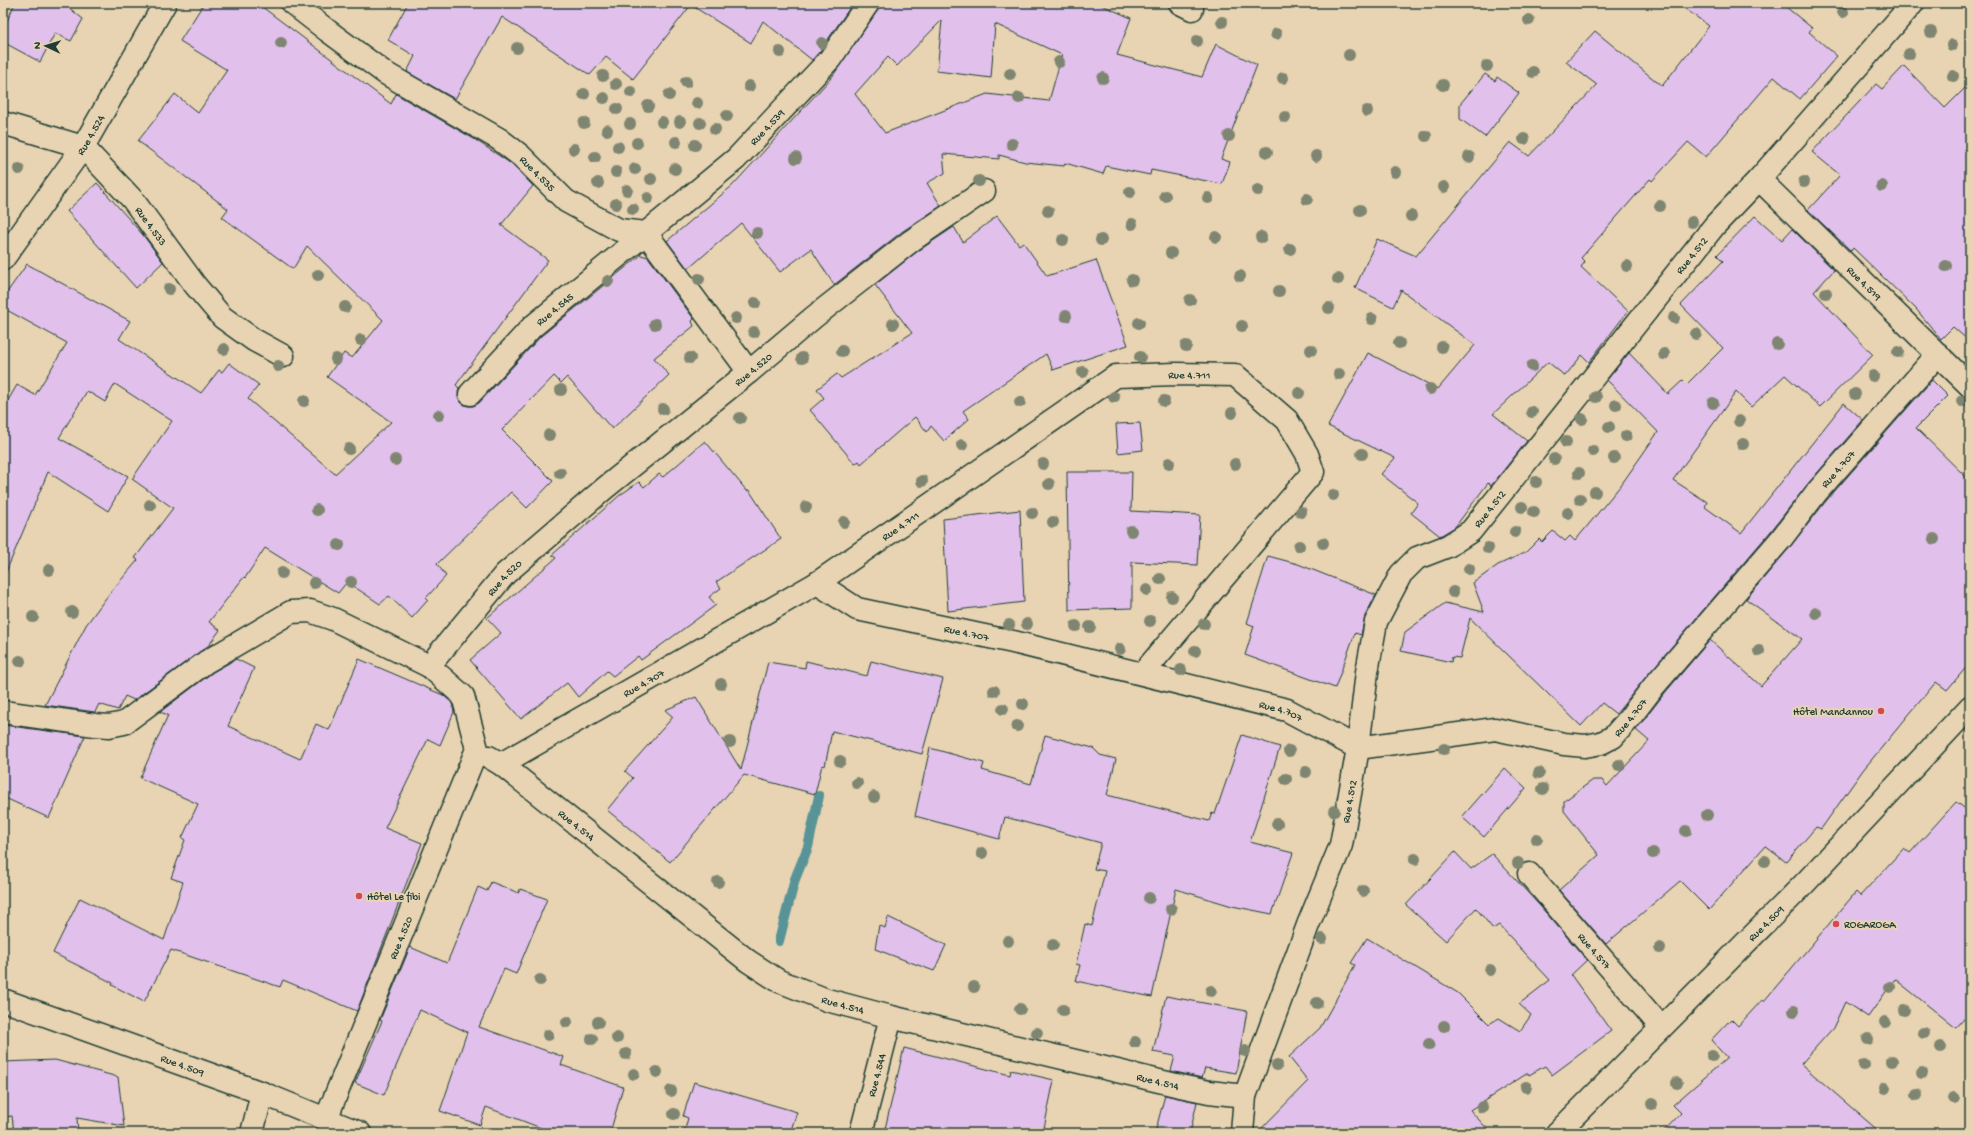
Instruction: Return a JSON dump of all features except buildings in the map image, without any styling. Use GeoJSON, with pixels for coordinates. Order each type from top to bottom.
{"type":"FeatureCollection","features":[{"type":"Feature","properties":{"kind":"street","name":"Rue 4.524"},"geometry":{"type":"LineString","coordinates":[[3,259],[83,147],[164,3]]}},
{"type":"Feature","properties":{"kind":"street","name":"Rue 4.535"},"geometry":{"type":"LineString","coordinates":[[292,3],[385,72],[499,139],[521,156],[566,201],[619,230],[646,233]]}},
{"type":"Feature","properties":{"kind":"street","name":"Rue 4.539"},"geometry":{"type":"LineString","coordinates":[[646,233],[736,159],[830,59],[868,3]]}},
{"type":"Feature","properties":{"kind":"street","name":"Rue 4.512"},"geometry":{"type":"LineString","coordinates":[[1245,1096],[1308,925],[1341,845],[1358,748],[1367,672],[1376,622],[1401,574],[1416,558],[1448,546],[1471,531],[1715,225],[1759,179],[1914,3]]}},
{"type":"Feature","properties":{"kind":"street","name":"Rue 4.533"},"geometry":{"type":"LineString","coordinates":[[3,123],[83,147],[133,200],[195,285],[222,317],[254,340],[283,356]]}},
{"type":"Feature","properties":{"kind":"street","name":"Rue 4.519"},"geometry":{"type":"LineString","coordinates":[[1759,179],[1970,386]]}},
{"type":"Feature","properties":{"kind":"street","name":"Rue 4.520"},"geometry":{"type":"LineString","coordinates":[[429,666],[505,574],[605,488],[749,372],[814,317],[912,241],[984,191]]}},
{"type":"Feature","properties":{"kind":"street"},"geometry":{"type":"LineString","coordinates":[[646,233],[749,372]]}},
{"type":"Feature","properties":{"kind":"street","name":"Rue 4.545"},"geometry":{"type":"LineString","coordinates":[[470,394],[532,327],[646,233]]}},
{"type":"Feature","properties":{"kind":"street","name":"Rue 4.707"},"geometry":{"type":"LineString","coordinates":[[501,764],[817,583],[857,609],[1013,642],[1143,673],[1287,710],[1358,748],[1495,729],[1564,744],[1585,746],[1601,743],[1613,737],[1693,639],[1781,538],[1816,493],[1938,354]]}},
{"type":"Feature","properties":{"kind":"street","name":"Rue 4.711"},"geometry":{"type":"LineString","coordinates":[[817,583],[1116,376],[1176,374],[1235,375],[1287,420],[1307,454],[1313,472],[1143,673]]}},
{"type":"Feature","properties":{"kind":"street"},"geometry":{"type":"LineString","coordinates":[[3,712],[96,725],[109,726],[124,723],[206,662],[291,612],[300,610],[310,611],[333,619],[429,666],[463,696],[477,749]]}},
{"type":"Feature","properties":{"kind":"street","name":"Rue 4.509"},"geometry":{"type":"LineString","coordinates":[[1556,1133],[1806,883],[1970,707]]}},
{"type":"Feature","properties":{"kind":"street","name":"Rue 4.520"},"geometry":{"type":"LineString","coordinates":[[326,1119],[477,749]]}},
{"type":"Feature","properties":{"kind":"street","name":"Rue 4.514"},"geometry":{"type":"LineString","coordinates":[[477,749],[501,764],[748,961],[778,981],[827,1000],[892,1017],[1180,1086],[1245,1096]]}},
{"type":"Feature","properties":{"kind":"street","name":"Rue 4.517"},"geometry":{"type":"LineString","coordinates":[[1529,874],[1661,1027]]}},
{"type":"Feature","properties":{"kind":"street","name":"Rue 4.509"},"geometry":{"type":"LineString","coordinates":[[3,1000],[262,1093],[360,1133]]}},
{"type":"Feature","properties":{"kind":"street","name":"Rue 4.544"},"geometry":{"type":"LineString","coordinates":[[860,1133],[892,1017]]}},
{"type":"Feature","properties":{"kind":"street"},"geometry":{"type":"LineString","coordinates":[[252,1133],[262,1093]]}},
{"type":"Feature","properties":{"kind":"street"},"geometry":{"type":"LineString","coordinates":[[1242,1133],[1245,1096]]}},
{"type":"Feature","properties":{"kind":"waterway"},"geometry":{"type":"LineString","coordinates":[[779,941],[795,879],[808,847],[819,796]]}},
{"type":"Feature","properties":{"kind":"place","name":"Hôtel Mandannou"},"geometry":{"type":"Point","coordinates":[1881,711]}},
{"type":"Feature","properties":{"kind":"place","name":"Hôtel Le fibi"},"geometry":{"type":"Point","coordinates":[359,896]}},
{"type":"Feature","properties":{"kind":"place","name":"ROGAROGA"},"geometry":{"type":"Point","coordinates":[1836,924]}}]}
